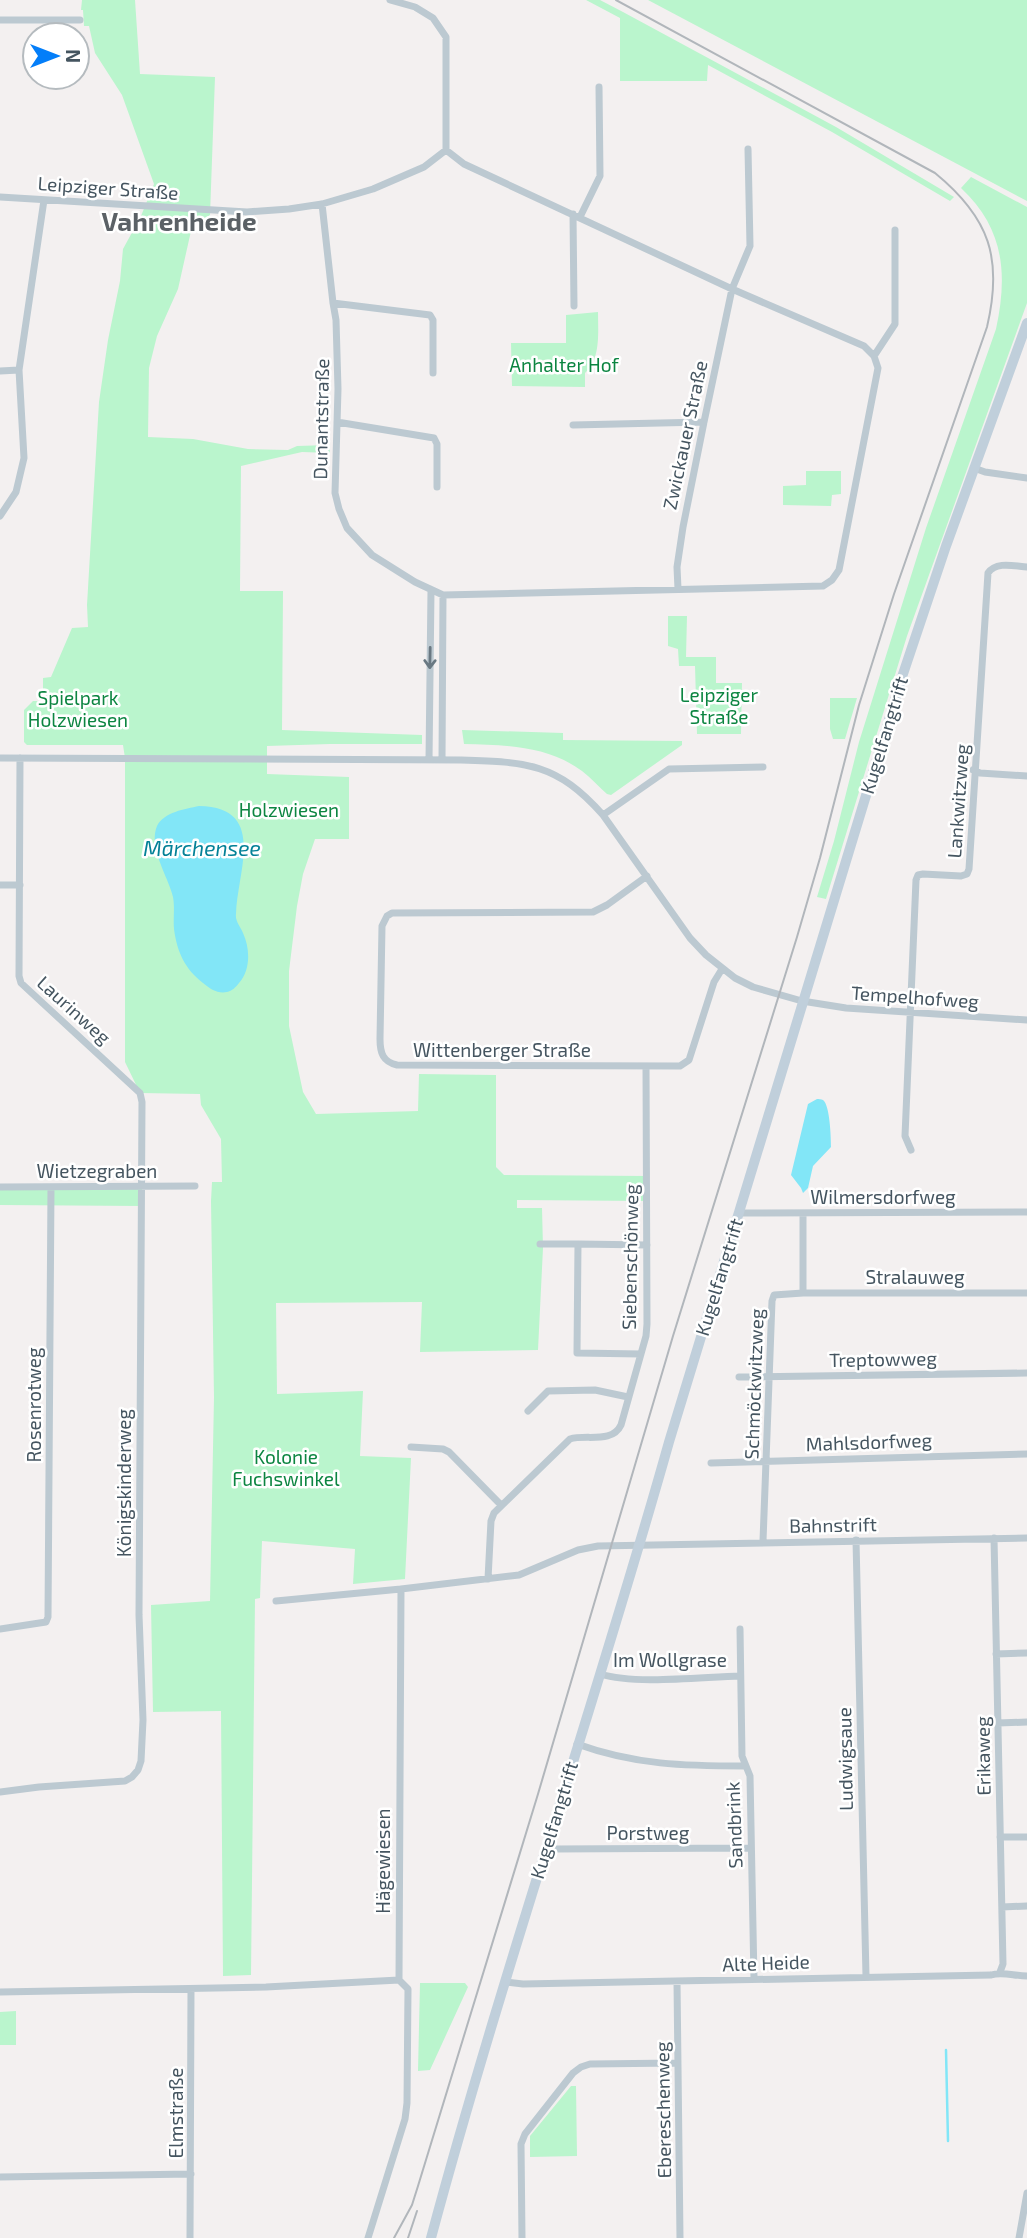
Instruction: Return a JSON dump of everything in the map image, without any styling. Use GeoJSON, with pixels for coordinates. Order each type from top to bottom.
{"type":"FeatureCollection","features":[{"type":"Feature","properties":{"kind":"street"},"geometry":{"type":"LineString","coordinates":[[390,0],[415,7],[433,18],[446,37],[446,150],[464,164],[732,289],[864,346],[874,356],[878,368],[839,570],[832,580],[823,586],[443,595],[442,760]]}},
{"type":"Feature","properties":{"kind":"street"},"geometry":{"type":"LineString","coordinates":[[0,20],[80,20]]}},
{"type":"Feature","properties":{"kind":"street"},"geometry":{"type":"LineString","coordinates":[[574,306],[577,215],[600,176],[598,88]]}},
{"type":"Feature","properties":{"kind":"street","name":"Zwickauer Straße"},"geometry":{"type":"LineString","coordinates":[[678,589],[677,567],[683,527],[704,422],[732,289],[750,246],[748,149]]}},
{"type":"Feature","properties":{"kind":"street","name":"Leipziger Straße"},"geometry":{"type":"LineString","coordinates":[[0,197],[247,212],[289,209],[322,204],[373,189],[424,167],[446,150]]}},
{"type":"Feature","properties":{"kind":"street"},"geometry":{"type":"LineString","coordinates":[[0,516],[16,492],[24,458],[19,370],[44,200]]}},
{"type":"Feature","properties":{"kind":"street","name":"Dunantstraße"},"geometry":{"type":"LineString","coordinates":[[322,204],[337,320],[335,492],[347,528],[372,555],[443,595]]}},
{"type":"Feature","properties":{"kind":"street"},"geometry":{"type":"LineString","coordinates":[[874,356],[895,324],[895,229]]}},
{"type":"Feature","properties":{"kind":"street"},"geometry":{"type":"LineString","coordinates":[[333,303],[430,315],[433,320],[433,373]]}},
{"type":"Feature","properties":{"kind":"street","name":"Kugelfangtrift"},"geometry":{"type":"LineString","coordinates":[[431,2238],[545,1847],[640,1545],[668,1442],[903,674],[1027,323]]}},
{"type":"Feature","properties":{"kind":"street"},"geometry":{"type":"LineString","coordinates":[[0,371],[19,370]]}},
{"type":"Feature","properties":{"kind":"street"},"geometry":{"type":"LineString","coordinates":[[337,422],[434,438],[437,444],[437,487]]}},
{"type":"Feature","properties":{"kind":"street"},"geometry":{"type":"LineString","coordinates":[[573,425],[704,422]]}},
{"type":"Feature","properties":{"kind":"street"},"geometry":{"type":"LineString","coordinates":[[974,468],[1027,478]]}},
{"type":"Feature","properties":{"kind":"street","name":"Lankwitzweg"},"geometry":{"type":"LineString","coordinates":[[911,1150],[905,1136],[916,880],[923,874],[961,876],[967,874],[969,869],[988,573],[997,565],[1027,567]]}},
{"type":"Feature","properties":{"kind":"street"},"geometry":{"type":"LineString","coordinates":[[429,760],[431,590]]}},
{"type":"Feature","properties":{"kind":"street"},"geometry":{"type":"LineString","coordinates":[[0,758],[510,761],[543,769],[578,789],[603,815],[690,938],[706,956],[722,970],[753,987],[802,1001]]}},
{"type":"Feature","properties":{"kind":"street","name":"Laurinweg"},"geometry":{"type":"LineString","coordinates":[[20,758],[19,976],[21,983],[140,1093],[142,1186]]}},
{"type":"Feature","properties":{"kind":"street"},"geometry":{"type":"LineString","coordinates":[[603,815],[669,769],[763,767]]}},
{"type":"Feature","properties":{"kind":"street"},"geometry":{"type":"LineString","coordinates":[[974,771],[980,774],[1027,776]]}},
{"type":"Feature","properties":{"kind":"street","name":"Wittenberger Straße"},"geometry":{"type":"LineString","coordinates":[[647,877],[593,912],[392,913],[387,916],[382,926],[382,1056],[389,1063],[397,1065],[680,1066],[689,1060],[714,982],[722,970]]}},
{"type":"Feature","properties":{"kind":"street"},"geometry":{"type":"LineString","coordinates":[[0,885],[20,885]]}},
{"type":"Feature","properties":{"kind":"street","name":"Tempelhofweg"},"geometry":{"type":"LineString","coordinates":[[802,1001],[846,1008],[1027,1020]]}},
{"type":"Feature","properties":{"kind":"street","name":"Siebenschönweg"},"geometry":{"type":"LineString","coordinates":[[488,1579],[491,1521],[494,1513],[570,1440],[578,1437],[611,1436],[617,1432],[628,1397],[647,1324],[646,1066]]}},
{"type":"Feature","properties":{"kind":"street","name":"Königskinderweg"},"geometry":{"type":"LineString","coordinates":[[0,1792],[117,1782],[132,1777],[141,1761],[143,1720],[139,1615],[142,1186]]}},
{"type":"Feature","properties":{"kind":"street","name":"Wietzegraben"},"geometry":{"type":"LineString","coordinates":[[0,1187],[195,1186]]}},
{"type":"Feature","properties":{"kind":"street","name":"Rosenrotweg"},"geometry":{"type":"LineString","coordinates":[[0,1629],[46,1622],[48,1617],[51,1187]]}},
{"type":"Feature","properties":{"kind":"street","name":"Wilmersdorfweg"},"geometry":{"type":"LineString","coordinates":[[739,1213],[1027,1212]]}},
{"type":"Feature","properties":{"kind":"street"},"geometry":{"type":"LineString","coordinates":[[803,1213],[803,1293]]}},
{"type":"Feature","properties":{"kind":"street"},"geometry":{"type":"LineString","coordinates":[[540,1244],[647,1245]]}},
{"type":"Feature","properties":{"kind":"street"},"geometry":{"type":"LineString","coordinates":[[578,1244],[577,1353],[641,1354]]}},
{"type":"Feature","properties":{"kind":"street","name":"Stralauweg"},"geometry":{"type":"LineString","coordinates":[[803,1293],[1027,1293]]}},
{"type":"Feature","properties":{"kind":"street","name":"Schmöckwitzweg"},"geometry":{"type":"LineString","coordinates":[[763,1541],[774,1295],[803,1293]]}},
{"type":"Feature","properties":{"kind":"street","name":"Treptowweg"},"geometry":{"type":"LineString","coordinates":[[739,1377],[1027,1373]]}},
{"type":"Feature","properties":{"kind":"street"},"geometry":{"type":"LineString","coordinates":[[528,1411],[548,1391],[595,1390],[628,1397]]}},
{"type":"Feature","properties":{"kind":"street"},"geometry":{"type":"LineString","coordinates":[[411,1447],[443,1448],[501,1505]]}},
{"type":"Feature","properties":{"kind":"street","name":"Mahlsdorfweg"},"geometry":{"type":"LineString","coordinates":[[711,1463],[1027,1454]]}},
{"type":"Feature","properties":{"kind":"street","name":"Erikaweg"},"geometry":{"type":"LineString","coordinates":[[994,1538],[1003,1964],[1000,1972]]}},
{"type":"Feature","properties":{"kind":"street","name":"Bahnstrift"},"geometry":{"type":"LineString","coordinates":[[640,1545],[1027,1538]]}},
{"type":"Feature","properties":{"kind":"street","name":"Ludwigsaue"},"geometry":{"type":"LineString","coordinates":[[856,1540],[866,1976]]}},
{"type":"Feature","properties":{"kind":"street"},"geometry":{"type":"LineString","coordinates":[[276,1601],[519,1575],[589,1547],[640,1545]]}},
{"type":"Feature","properties":{"kind":"street","name":"Hägewiesen"},"geometry":{"type":"LineString","coordinates":[[368,2238],[405,2119],[407,2103],[408,1989],[399,1980],[401,1589]]}},
{"type":"Feature","properties":{"kind":"street","name":"Sandbrink"},"geometry":{"type":"LineString","coordinates":[[740,1629],[742,1756],[750,1776],[754,1979]]}},
{"type":"Feature","properties":{"kind":"street"},"geometry":{"type":"LineString","coordinates":[[996,1654],[1027,1653]]}},
{"type":"Feature","properties":{"kind":"street","name":"Im Wollgrase"},"geometry":{"type":"LineString","coordinates":[[600,1674],[608,1677],[650,1679],[740,1676]]}},
{"type":"Feature","properties":{"kind":"street"},"geometry":{"type":"LineString","coordinates":[[998,1723],[1027,1722]]}},
{"type":"Feature","properties":{"kind":"street"},"geometry":{"type":"LineString","coordinates":[[577,1744],[609,1755],[661,1765],[745,1766]]}},
{"type":"Feature","properties":{"kind":"street"},"geometry":{"type":"LineString","coordinates":[[1000,1837],[1027,1837]]}},
{"type":"Feature","properties":{"kind":"street","name":"Porstweg"},"geometry":{"type":"LineString","coordinates":[[545,1847],[750,1848]]}},
{"type":"Feature","properties":{"kind":"street"},"geometry":{"type":"LineString","coordinates":[[1002,1907],[1027,1906]]}},
{"type":"Feature","properties":{"kind":"street","name":"Alte Heide"},"geometry":{"type":"LineString","coordinates":[[505,1982],[677,1982],[990,1975],[1000,1972],[1012,1976],[1027,1976]]}},
{"type":"Feature","properties":{"kind":"street"},"geometry":{"type":"LineString","coordinates":[[0,1992],[191,1989],[399,1980]]}},
{"type":"Feature","properties":{"kind":"street","name":"Ebereschenweg"},"geometry":{"type":"LineString","coordinates":[[677,1982],[680,2238]]}},
{"type":"Feature","properties":{"kind":"street","name":"Elmstraße"},"geometry":{"type":"LineString","coordinates":[[190,2238],[191,1989]]}},
{"type":"Feature","properties":{"kind":"street"},"geometry":{"type":"LineString","coordinates":[[522,2238],[521,2144],[524,2134],[573,2073],[590,2064],[678,2063]]}},
{"type":"Feature","properties":{"kind":"street"},"geometry":{"type":"LineString","coordinates":[[0,2177],[191,2174]]}},
{"type":"Feature","properties":{"kind":"street"},"geometry":{"type":"LineString","coordinates":[[1019,2238],[1027,2193]]}},
{"type":"Feature","properties":{"kind":"green space"},"geometry":{"type":"Polygon","coordinates":[[[82,0],[135,0],[140,74],[215,77],[210,215],[191,231],[178,289],[157,336],[149,368],[148,437],[193,439],[248,449],[288,450],[297,446],[329,445],[330,453],[302,452],[241,466],[240,591],[283,591],[282,730],[422,735],[422,744],[267,746],[267,774],[349,777],[349,839],[315,839],[303,874],[297,906],[289,971],[289,1026],[303,1092],[316,1114],[418,1111],[419,1074],[496,1075],[496,1167],[504,1175],[647,1176],[647,1201],[517,1200],[517,1208],[542,1208],[543,1248],[538,1350],[420,1352],[422,1302],[276,1303],[277,1394],[363,1391],[360,1456],[411,1458],[405,1579],[353,1584],[355,1549],[262,1541],[260,1598],[255,1599],[251,1975],[223,1976],[221,1711],[153,1712],[151,1605],[210,1601],[214,1397],[211,1201],[212,1182],[222,1182],[221,1139],[201,1105],[200,1094],[140,1093],[125,1062],[123,745],[27,745],[24,742],[24,710],[33,701],[43,701],[43,678],[51,677],[72,628],[88,627],[99,402],[108,340],[120,281],[123,249],[154,184],[122,95],[95,53],[91,21],[84,21],[82,0]]]}},
{"type":"Feature","properties":{"kind":"green space"},"geometry":{"type":"Polygon","coordinates":[[[586,0],[600,0],[623,12],[836,127],[954,197],[950,201],[832,132],[708,65],[707,81],[620,81],[620,18],[586,0]]]}},
{"type":"Feature","properties":{"kind":"green space"},"geometry":{"type":"Polygon","coordinates":[[[648,0],[1027,0],[1027,201],[648,0]]]}},
{"type":"Feature","properties":{"kind":"green space"},"geometry":{"type":"Polygon","coordinates":[[[971,177],[1027,207],[1027,303],[907,636],[826,899],[817,897],[859,742],[926,528],[996,329],[1002,271],[994,236],[986,219],[961,188],[971,177]]]}},
{"type":"Feature","properties":{"kind":"green space","name":"Anhalter Hof"},"geometry":{"type":"Polygon","coordinates":[[[598,312],[596,353],[585,373],[585,387],[512,386],[511,343],[566,343],[566,315],[598,312]]]}},
{"type":"Feature","properties":{"kind":"green space"},"geometry":{"type":"Polygon","coordinates":[[[806,471],[841,471],[841,494],[832,495],[831,506],[783,505],[783,486],[806,485],[806,471]]]}},
{"type":"Feature","properties":{"kind":"green space","name":"Leipziger Straße"},"geometry":{"type":"Polygon","coordinates":[[[668,616],[687,616],[686,657],[716,657],[716,683],[742,683],[741,734],[697,734],[695,666],[679,666],[678,649],[668,646],[668,616]]]}},
{"type":"Feature","properties":{"kind":"green space"},"geometry":{"type":"Polygon","coordinates":[[[830,698],[857,698],[845,739],[833,739],[830,729],[830,698]]]}},
{"type":"Feature","properties":{"kind":"green space"},"geometry":{"type":"Polygon","coordinates":[[[462,730],[563,733],[563,740],[682,741],[682,745],[611,795],[582,771],[555,756],[511,746],[464,744],[462,730]]]}},
{"type":"Feature","properties":{"kind":"green space"},"geometry":{"type":"Polygon","coordinates":[[[142,1186],[142,1206],[0,1205],[0,1187],[142,1186]]]}},
{"type":"Feature","properties":{"kind":"green space"},"geometry":{"type":"Polygon","coordinates":[[[420,1983],[465,1983],[468,1987],[430,2070],[418,2071],[420,1983]]]}},
{"type":"Feature","properties":{"kind":"green space"},"geometry":{"type":"Polygon","coordinates":[[[16,2011],[16,2045],[0,2045],[0,2012],[16,2011]]]}},
{"type":"Feature","properties":{"kind":"green space"},"geometry":{"type":"Polygon","coordinates":[[[571,2086],[576,2086],[577,2156],[530,2157],[530,2136],[571,2086]]]}},
{"type":"Feature","properties":{"kind":"water","name":"Märchensee"},"geometry":{"type":"Polygon","coordinates":[[[199,806],[220,809],[234,817],[241,830],[244,845],[236,917],[247,945],[248,959],[243,978],[234,989],[227,992],[211,989],[191,972],[183,959],[174,929],[173,897],[155,843],[160,821],[175,812],[199,806]]]}},
{"type":"Feature","properties":{"kind":"water"},"geometry":{"type":"Polygon","coordinates":[[[817,1099],[823,1100],[827,1108],[831,1147],[813,1166],[808,1188],[803,1193],[791,1175],[808,1104],[817,1099]]]}},
{"type":"Feature","properties":{"kind":"waterway"},"geometry":{"type":"LineString","coordinates":[[946,2050],[948,2141]]}},
{"type":"Feature","properties":{"kind":"tram line"},"geometry":{"type":"LineString","coordinates":[[394,2238],[412,2205],[538,1794],[673,1336],[797,937],[859,705],[894,594],[987,327],[992,303],[992,260],[988,241],[969,206],[935,173],[616,0]]}},
{"type":"Feature","properties":{"kind":"tram line"},"geometry":{"type":"LineString","coordinates":[[408,2238],[417,2211]]}},
{"type":"Feature","properties":{"kind":"district","name":"Vahrenheide"},"geometry":{"type":"Point","coordinates":[179,222]}},
{"type":"Feature","properties":{"kind":"park label","name":"Spielpark Holzwiesen"},"geometry":{"type":"Point","coordinates":[78,709]}},
{"type":"Feature","properties":{"kind":"park label","name":"Holzwiesen"},"geometry":{"type":"Point","coordinates":[289,810]}},
{"type":"Feature","properties":{"kind":"park label","name":"Kolonie Fuchswinkel"},"geometry":{"type":"Point","coordinates":[286,1468]}}]}
